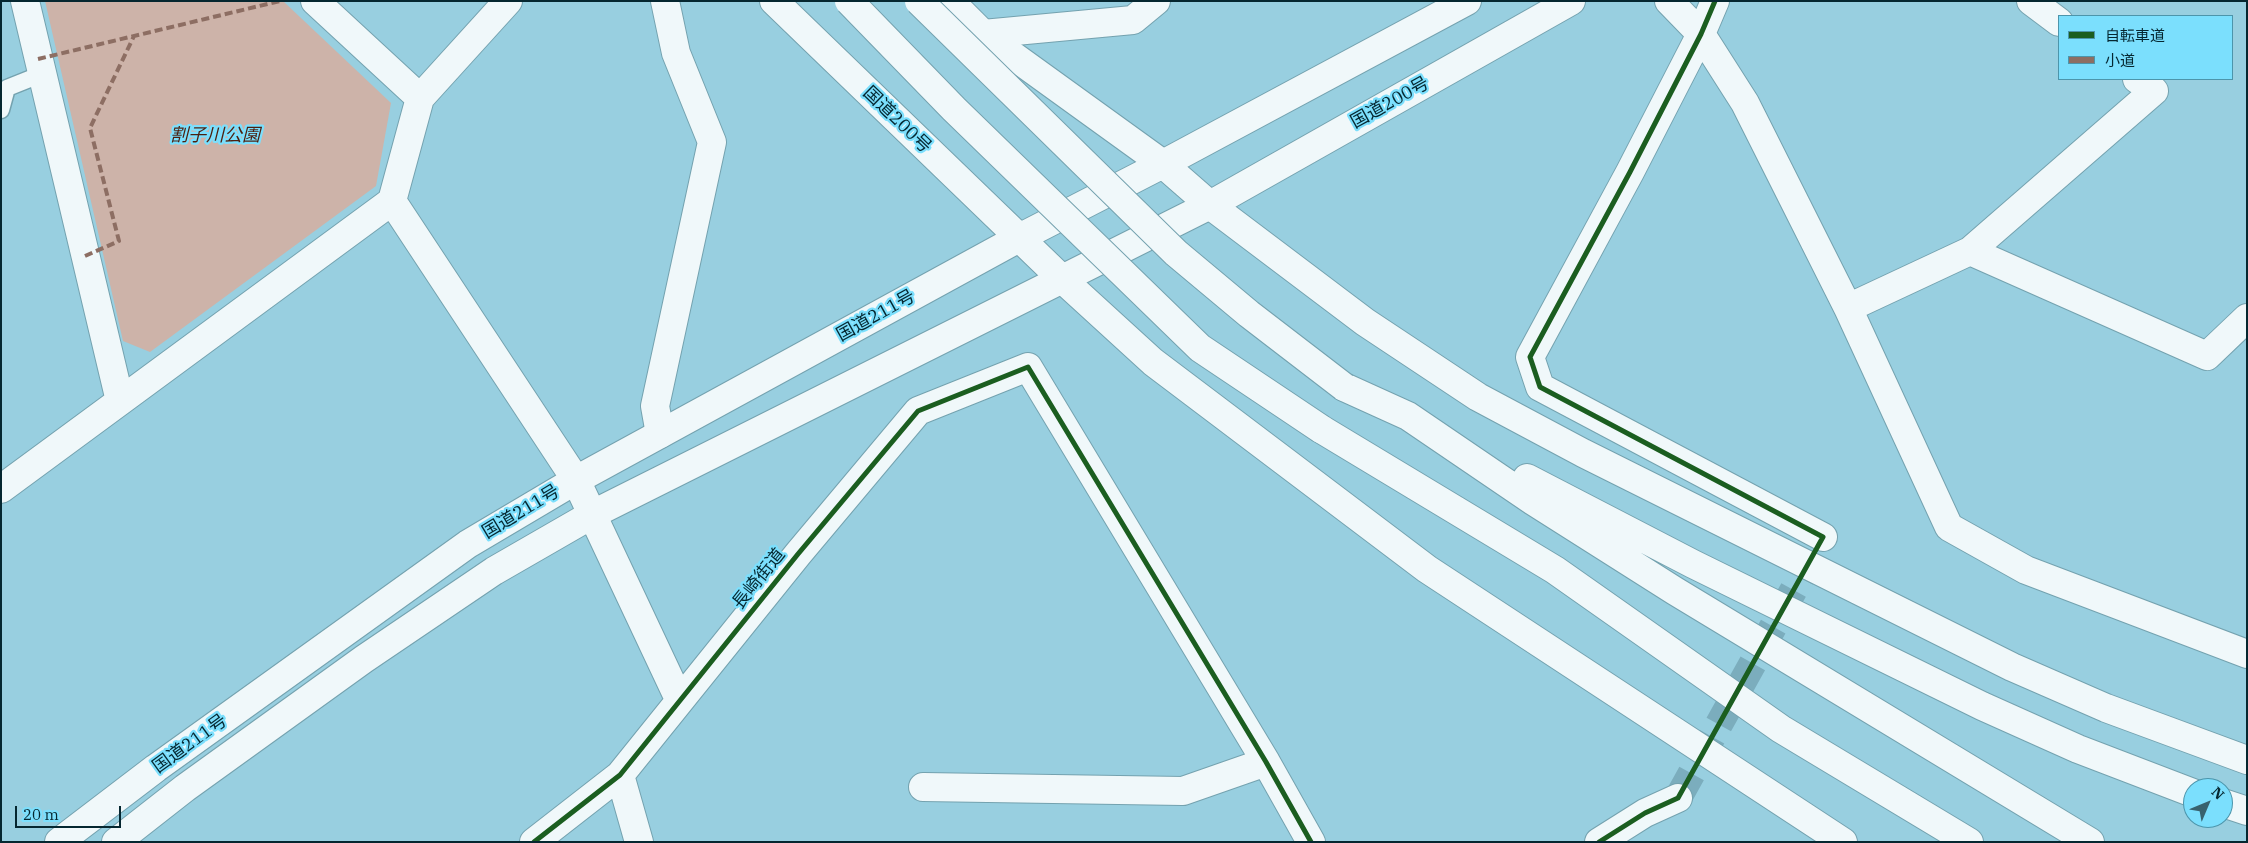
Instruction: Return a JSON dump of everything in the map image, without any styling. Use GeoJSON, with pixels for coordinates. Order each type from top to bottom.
{"type":"FeatureCollection","features":[{"type":"Feature","properties":{"kind":"main road"},"geometry":{"type":"LineString","coordinates":[[24,1],[120,401]]}},
{"type":"Feature","properties":{"kind":"main road"},"geometry":{"type":"LineString","coordinates":[[314,1],[420,98]]}},
{"type":"Feature","properties":{"kind":"main road"},"geometry":{"type":"LineString","coordinates":[[1,489],[392,201],[420,98],[508,1]]}},
{"type":"Feature","properties":{"kind":"main road"},"geometry":{"type":"LineString","coordinates":[[660,434],[655,406],[712,142],[676,53],[665,1]]}},
{"type":"Feature","properties":{"kind":"main road","name":"国道200号"},"geometry":{"type":"LineString","coordinates":[[774,1],[1061,278],[1210,205],[1571,1]]}},
{"type":"Feature","properties":{"kind":"main road"},"geometry":{"type":"LineString","coordinates":[[849,1],[960,115],[1200,348],[1321,430],[1555,570],[1781,729],[1969,842]]}},
{"type":"Feature","properties":{"kind":"main road"},"geometry":{"type":"LineString","coordinates":[[919,1],[1176,253],[1249,314],[1344,387],[1408,416],[1693,564],[1982,706],[2078,749],[2183,789]]}},
{"type":"Feature","properties":{"kind":"main road"},"geometry":{"type":"LineString","coordinates":[[950,1],[983,34],[1163,164],[1210,205],[1290,267],[1373,328],[1478,397],[1583,453],[2012,668],[2106,708],[2247,760]]}},
{"type":"Feature","properties":{"kind":"main road"},"geometry":{"type":"LineString","coordinates":[[983,34],[1133,20],[1156,1]]}},
{"type":"Feature","properties":{"kind":"main road"},"geometry":{"type":"LineString","coordinates":[[1019,238],[1163,164],[1467,1]]}},
{"type":"Feature","properties":{"kind":"main road"},"geometry":{"type":"LineString","coordinates":[[1670,1],[1700,34],[1745,103],[1848,308],[1949,526],[2026,570],[2247,654]]}},
{"type":"Feature","properties":{"kind":"main road"},"geometry":{"type":"LineString","coordinates":[[1714,1],[1700,34],[1630,172],[1530,357],[1540,387],[1823,537]]}},
{"type":"Feature","properties":{"kind":"main road"},"geometry":{"type":"LineString","coordinates":[[2031,1],[2058,21]]}},
{"type":"Feature","properties":{"kind":"main road"},"geometry":{"type":"LineString","coordinates":[[1848,308],[1970,251],[2154,91],[2138,80]]}},
{"type":"Feature","properties":{"kind":"main road"},"geometry":{"type":"LineString","coordinates":[[392,201],[576,480],[679,699]]}},
{"type":"Feature","properties":{"kind":"main road","name":"国道211号"},"geometry":{"type":"LineString","coordinates":[[59,842],[156,768],[468,544],[576,480],[1019,238]]}},
{"type":"Feature","properties":{"kind":"main road"},"geometry":{"type":"LineString","coordinates":[[1970,251],[2207,356],[2247,318]]}},
{"type":"Feature","properties":{"kind":"main road"},"geometry":{"type":"LineString","coordinates":[[1061,278],[1153,362],[1427,569],[1843,842]]}},
{"type":"Feature","properties":{"kind":"main road","name":"国道211号"},"geometry":{"type":"LineString","coordinates":[[116,842],[185,788],[364,659],[494,571],[593,514],[1061,278]]}},
{"type":"Feature","properties":{"kind":"main road","name":"長崎街道"},"geometry":{"type":"LineString","coordinates":[[534,842],[620,775],[679,699],[918,411],[1028,367],[1266,762]]}},
{"type":"Feature","properties":{"kind":"main road"},"geometry":{"type":"LineString","coordinates":[[1408,416],[1533,500],[1675,591],[2090,842]]}},
{"type":"Feature","properties":{"kind":"main road"},"geometry":{"type":"LineString","coordinates":[[1781,729],[1976,842]]}},
{"type":"Feature","properties":{"kind":"main road"},"geometry":{"type":"LineString","coordinates":[[923,787],[1183,791],[1266,762],[1311,842]]}},
{"type":"Feature","properties":{"kind":"main road"},"geometry":{"type":"LineString","coordinates":[[620,775],[639,842]]}},
{"type":"Feature","properties":{"kind":"main road"},"geometry":{"type":"LineString","coordinates":[[1599,842],[1645,812],[1678,798]]}},
{"type":"Feature","properties":{"kind":"main road"},"geometry":{"type":"LineString","coordinates":[[2233,807],[2247,812]]}},
{"type":"Feature","properties":{"kind":"lane"},"geometry":{"type":"LineString","coordinates":[[1,110],[8,88],[42,74]]}},
{"type":"Feature","properties":{"kind":"green space","name":"割子川公園"},"geometry":{"type":"Polygon","coordinates":[[[45,1],[283,1],[391,103],[376,186],[150,352],[123,341],[45,1]]]}},
{"type":"Feature","properties":{"kind":"tunnel"},"geometry":{"type":"LineString","coordinates":[[1678,798],[1823,537]]}},
{"type":"Feature","properties":{"kind":"marked path"},"geometry":{"type":"LineString","coordinates":[[38,59],[280,1]]}},
{"type":"Feature","properties":{"kind":"marked path"},"geometry":{"type":"LineString","coordinates":[[85,256],[119,241],[90,128],[134,36]]}},
{"type":"Feature","properties":{"kind":"cycle path"},"geometry":{"type":"LineString","coordinates":[[1599,842],[1645,813],[1678,798],[1823,537],[1540,387],[1530,357],[1630,172],[1701,34],[1715,1]]}},
{"type":"Feature","properties":{"kind":"cycle path"},"geometry":{"type":"LineString","coordinates":[[534,842],[620,775],[798,554],[918,411],[1028,367],[1266,762],[1311,842]]}}]}
